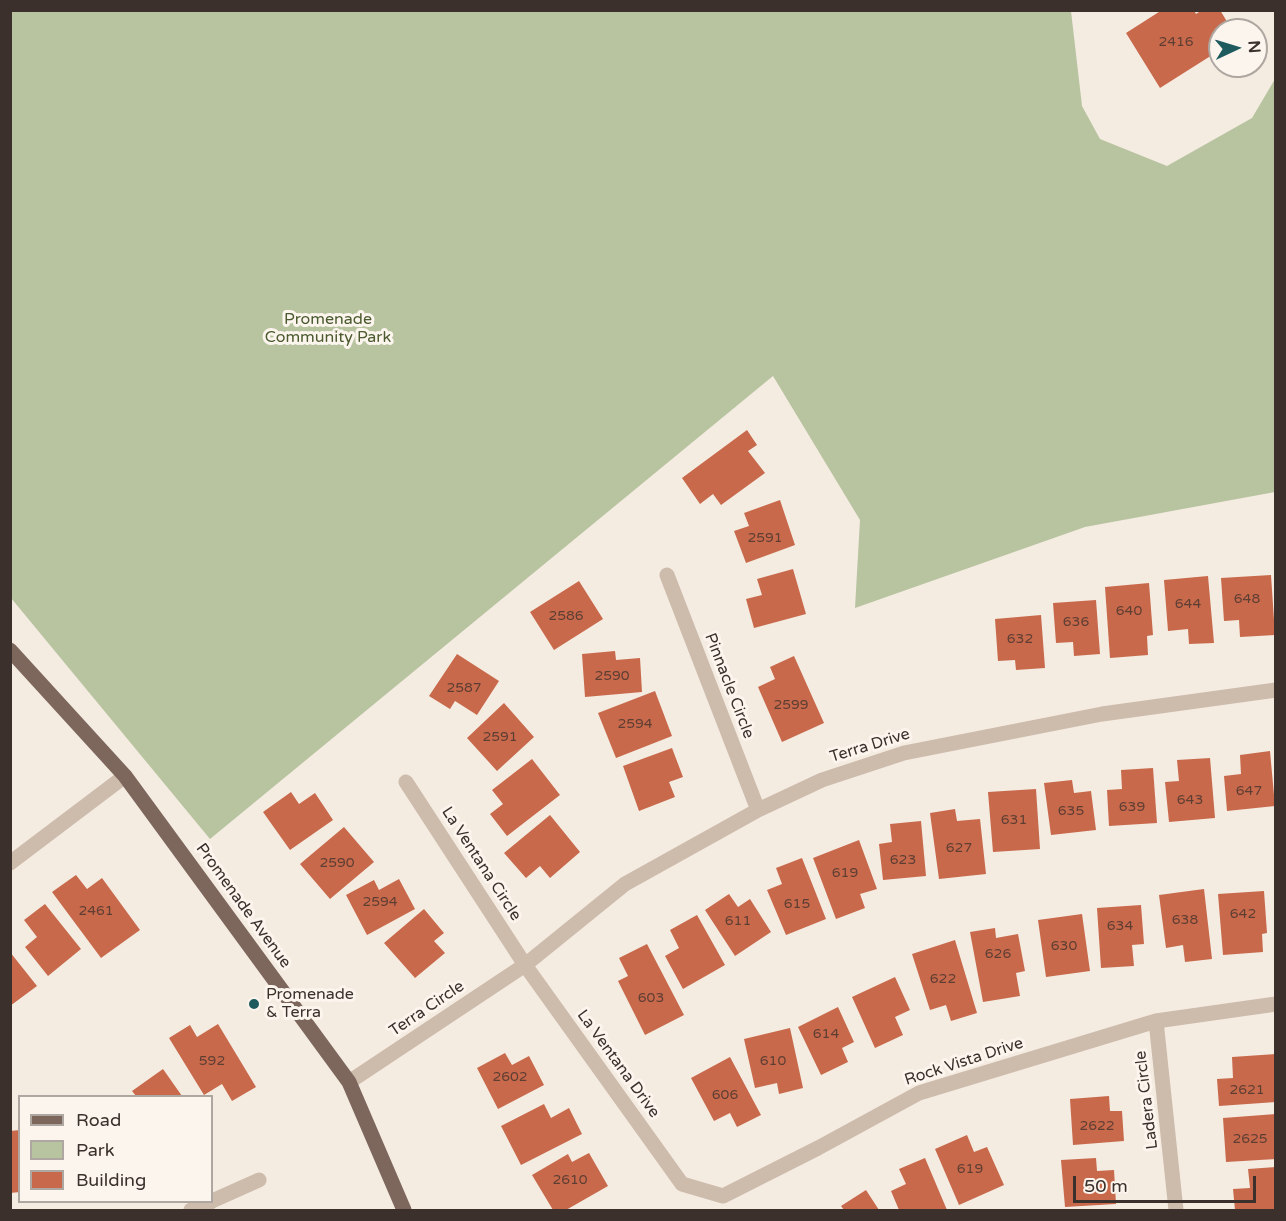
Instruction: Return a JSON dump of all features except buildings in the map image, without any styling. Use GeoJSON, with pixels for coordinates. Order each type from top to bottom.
{"type":"FeatureCollection","features":[{"type":"Feature","properties":{"kind":"main road","name":"Promenade Avenue"},"geometry":{"type":"LineString","coordinates":[[10,650],[125,776],[349,1082],[404,1210]]}},
{"type":"Feature","properties":{"kind":"street","name":"Pinnacle Circle"},"geometry":{"type":"LineString","coordinates":[[667,575],[758,810]]}},
{"type":"Feature","properties":{"kind":"street","name":"Terra Drive"},"geometry":{"type":"LineString","coordinates":[[525,965],[625,884],[758,810],[822,780],[904,753],[1102,714],[1275,690]]}},
{"type":"Feature","properties":{"kind":"street"},"geometry":{"type":"LineString","coordinates":[[10,862],[125,776]]}},
{"type":"Feature","properties":{"kind":"street","name":"La Ventana Circle"},"geometry":{"type":"LineString","coordinates":[[406,782],[525,965]]}},
{"type":"Feature","properties":{"kind":"street","name":"Terra Circle"},"geometry":{"type":"LineString","coordinates":[[349,1082],[525,965]]}},
{"type":"Feature","properties":{"kind":"street","name":"La Ventana Drive"},"geometry":{"type":"LineString","coordinates":[[525,965],[682,1185]]}},
{"type":"Feature","properties":{"kind":"street","name":"Rock Vista Drive"},"geometry":{"type":"LineString","coordinates":[[682,1185],[723,1196],[919,1093],[1156,1021],[1275,1004]]}},
{"type":"Feature","properties":{"kind":"street","name":"Ladera Circle"},"geometry":{"type":"LineString","coordinates":[[1156,1021],[1176,1210]]}},
{"type":"Feature","properties":{"kind":"street"},"geometry":{"type":"LineString","coordinates":[[213,1200],[259,1180]]}},
{"type":"Feature","properties":{"kind":"street"},"geometry":{"type":"LineString","coordinates":[[191,1210],[207,1203]]}},
{"type":"Feature","properties":{"kind":"green space","name":"Promenade Community Park"},"geometry":{"type":"Polygon","coordinates":[[[10,11],[1071,11],[1082,106],[1100,139],[1167,166],[1252,118],[1275,79],[1275,492],[1085,527],[855,608],[860,520],[773,376],[210,839],[11,598],[10,11]]]}},
{"type":"Feature","properties":{"kind":"place","name":"Promenade & Terra"},"geometry":{"type":"Point","coordinates":[254,1004]}}]}
